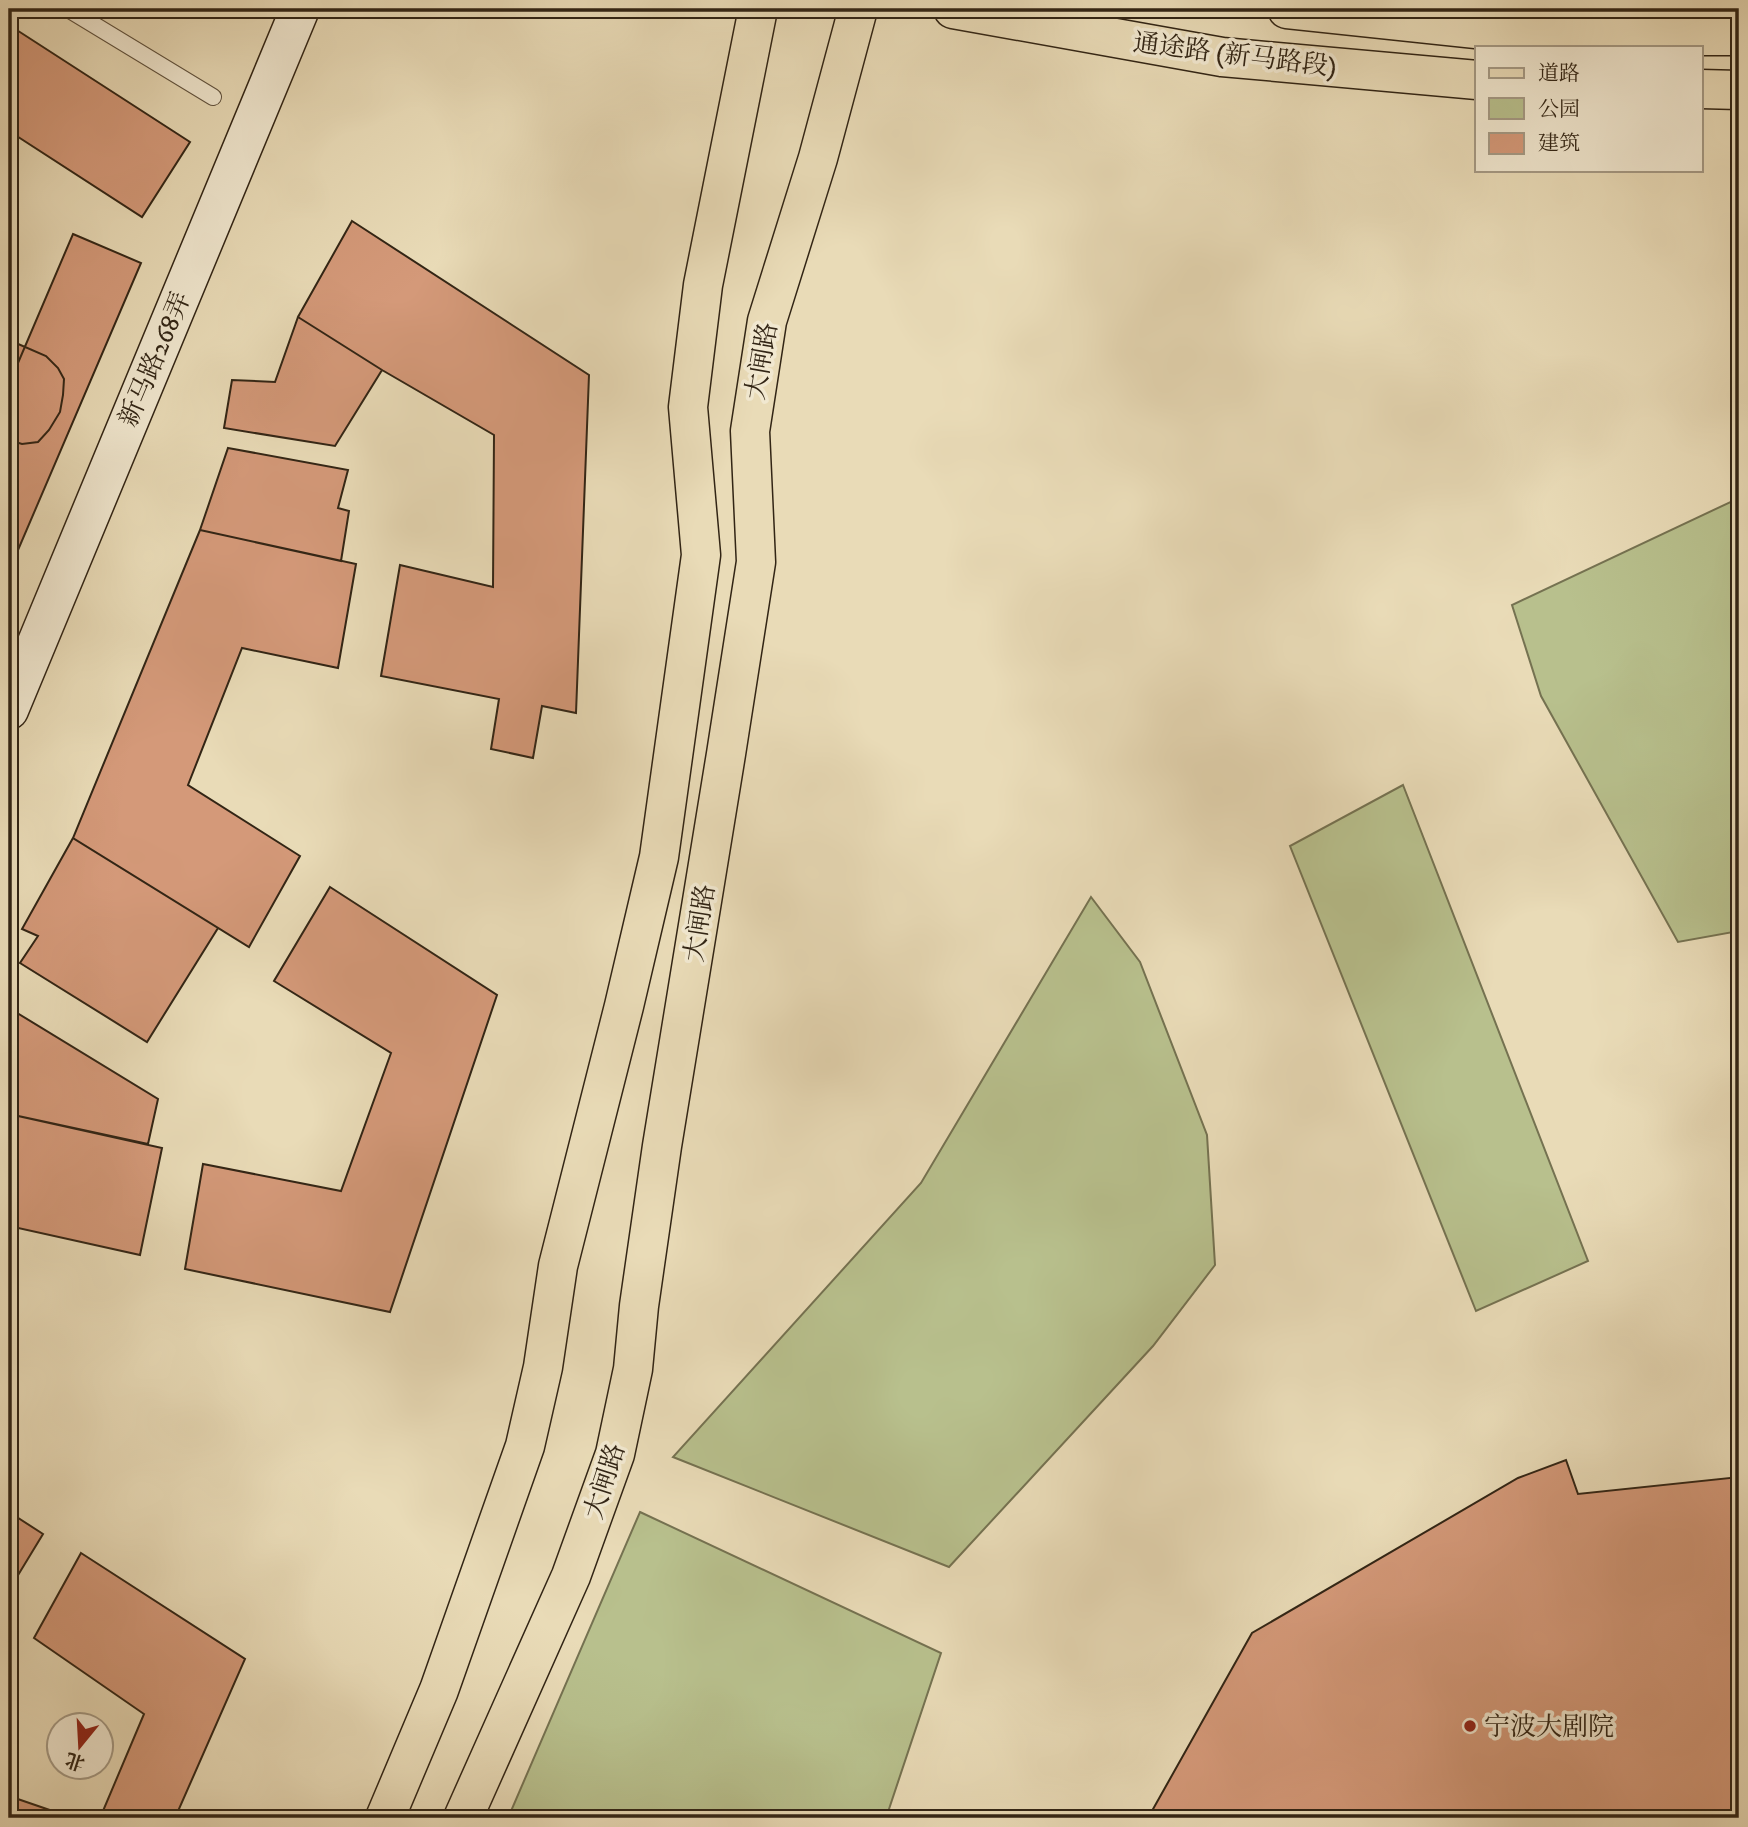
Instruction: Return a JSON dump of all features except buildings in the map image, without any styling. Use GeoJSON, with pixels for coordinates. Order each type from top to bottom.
{"type":"FeatureCollection","features":[{"type":"Feature","properties":{"kind":"main road","name":"大闸路"},"geometry":{"type":"LineString","coordinates":[[385,1818],[439,1690],[525,1446],[543,1367],[558,1266],[659,857],[701,555],[688,407],[703,285],[758,9]]}},
{"type":"Feature","properties":{"kind":"main road","name":"大闸路"},"geometry":{"type":"LineString","coordinates":[[463,1818],[571,1576],[615,1454],[633,1369],[639,1306],[662,1146],[755,562],[750,431],[767,321],[818,158],[858,9]]}},
{"type":"Feature","properties":{"kind":"main road","name":"通途路 (新马路段)"},"geometry":{"type":"LineString","coordinates":[[953,9],[1222,57],[1475,80]]}},
{"type":"Feature","properties":{"kind":"main road","name":"通途路 (新马路段)"},"geometry":{"type":"LineString","coordinates":[[1287,9],[1540,36],[1739,36]]}},
{"type":"Feature","properties":{"kind":"main road"},"geometry":{"type":"LineString","coordinates":[[1702,89],[1739,90]]}},
{"type":"Feature","properties":{"kind":"street","name":"新马路268弄"},"geometry":{"type":"LineString","coordinates":[[9,710],[300,9]]}},
{"type":"Feature","properties":{"kind":"lane"},"geometry":{"type":"LineString","coordinates":[[68,9],[213,97]]}},
{"type":"Feature","properties":{"kind":"green space"},"geometry":{"type":"Polygon","coordinates":[[[1739,498],[1739,931],[1678,942],[1541,696],[1512,605],[1739,498]]]}},
{"type":"Feature","properties":{"kind":"green space"},"geometry":{"type":"Polygon","coordinates":[[[1403,785],[1588,1261],[1476,1311],[1290,846],[1403,785]]]}},
{"type":"Feature","properties":{"kind":"green space"},"geometry":{"type":"Polygon","coordinates":[[[1091,897],[1140,962],[1207,1135],[1215,1265],[1153,1346],[949,1567],[673,1457],[921,1183],[1091,897]]]}},
{"type":"Feature","properties":{"kind":"green space"},"geometry":{"type":"Polygon","coordinates":[[[640,1512],[941,1653],[886,1818],[508,1818],[640,1512]]]}},
{"type":"Feature","properties":{"kind":"place","name":"宁波大剧院"},"geometry":{"type":"Point","coordinates":[1470,1726]}}]}
